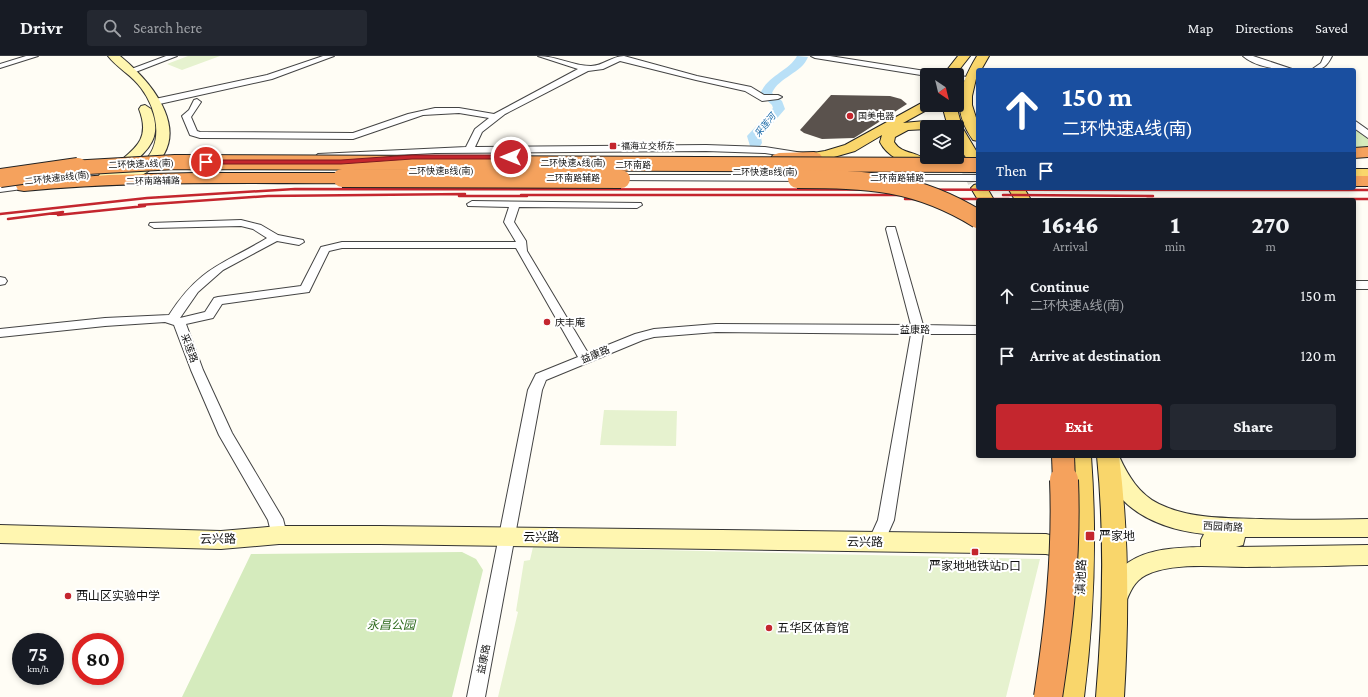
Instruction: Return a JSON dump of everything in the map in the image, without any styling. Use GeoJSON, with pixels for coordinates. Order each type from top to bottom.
{"type":"FeatureCollection","features":[{"type":"Feature","properties":{"kind":"highway"},"geometry":{"type":"LineString","coordinates":[[1356,153],[1368,151]]}},
{"type":"Feature","properties":{"kind":"highway"},"geometry":{"type":"LineString","coordinates":[[342,170],[417,157],[739,161],[814,157]]}},
{"type":"Feature","properties":{"kind":"highway","name":"二环快速A线(南)"},"geometry":{"type":"LineString","coordinates":[[0,178],[74,168],[137,163],[342,170],[971,158]]}},
{"type":"Feature","properties":{"kind":"highway"},"geometry":{"type":"LineString","coordinates":[[1356,159],[1368,159]]}},
{"type":"Feature","properties":{"kind":"highway"},"geometry":{"type":"LineString","coordinates":[[1356,166],[1368,166]]}},
{"type":"Feature","properties":{"kind":"highway"},"geometry":{"type":"LineString","coordinates":[[342,170],[499,178],[806,179],[878,182],[902,186],[930,194],[955,205],[976,218]]}},
{"type":"Feature","properties":{"kind":"highway"},"geometry":{"type":"LineString","coordinates":[[24,186],[116,173],[342,170],[421,173],[466,171]]}},
{"type":"Feature","properties":{"kind":"highway"},"geometry":{"type":"LineString","coordinates":[[358,170],[499,178]]}},
{"type":"Feature","properties":{"kind":"highway","name":"二环快速B线(南)"},"geometry":{"type":"LineString","coordinates":[[0,185],[69,176],[130,171],[358,170],[976,181]]}},
{"type":"Feature","properties":{"kind":"highway"},"geometry":{"type":"LineString","coordinates":[[1356,173],[1368,173]]}},
{"type":"Feature","properties":{"kind":"highway"},"geometry":{"type":"LineString","coordinates":[[1356,180],[1368,180]]}},
{"type":"Feature","properties":{"kind":"highway"},"geometry":{"type":"LineString","coordinates":[[1048,697],[1058,632],[1063,570],[1065,518],[1063,458]]}},
{"type":"Feature","properties":{"kind":"main road"},"geometry":{"type":"LineString","coordinates":[[100,56],[127,79],[138,94],[148,117],[150,130],[148,140],[145,144],[116,173]]}},
{"type":"Feature","properties":{"kind":"main road"},"geometry":{"type":"LineString","coordinates":[[113,56],[148,90],[155,102],[160,118],[163,144],[148,164]]}},
{"type":"Feature","properties":{"kind":"main road"},"geometry":{"type":"LineString","coordinates":[[955,68],[965,56]]}},
{"type":"Feature","properties":{"kind":"main road"},"geometry":{"type":"LineString","coordinates":[[958,68],[965,56]]}},
{"type":"Feature","properties":{"kind":"main road"},"geometry":{"type":"LineString","coordinates":[[981,68],[983,56]]}},
{"type":"Feature","properties":{"kind":"main road"},"geometry":{"type":"LineString","coordinates":[[964,79],[983,56]]}},
{"type":"Feature","properties":{"kind":"main road"},"geometry":{"type":"LineString","coordinates":[[964,93],[966,112],[976,133]]}},
{"type":"Feature","properties":{"kind":"main road"},"geometry":{"type":"LineString","coordinates":[[814,157],[833,154],[855,146],[920,108]]}},
{"type":"Feature","properties":{"kind":"main road"},"geometry":{"type":"LineString","coordinates":[[916,159],[901,156],[892,150],[887,142],[889,135],[897,130],[909,126],[920,125]]}},
{"type":"Feature","properties":{"kind":"main road"},"geometry":{"type":"LineString","coordinates":[[814,157],[916,159],[971,158],[964,144]]}},
{"type":"Feature","properties":{"kind":"main road","name":"二环南路"},"geometry":{"type":"LineString","coordinates":[[0,185],[56,176],[116,173],[148,164],[739,161],[971,158]]}},
{"type":"Feature","properties":{"kind":"main road","name":"二环南路"},"geometry":{"type":"LineString","coordinates":[[148,164],[976,181]]}},
{"type":"Feature","properties":{"kind":"main road","name":"二环南路"},"geometry":{"type":"LineString","coordinates":[[0,178],[60,170],[116,173]]}},
{"type":"Feature","properties":{"kind":"main road"},"geometry":{"type":"LineString","coordinates":[[986,190],[992,198]]}},
{"type":"Feature","properties":{"kind":"main road","name":"滇池路"},"geometry":{"type":"LineString","coordinates":[[1070,697],[1079,624],[1082,551],[1080,458]]}},
{"type":"Feature","properties":{"kind":"main road"},"geometry":{"type":"LineString","coordinates":[[1109,458],[1114,532],[1115,607],[1110,697]]}},
{"type":"Feature","properties":{"kind":"main road","name":"西园南路"},"geometry":{"type":"LineString","coordinates":[[1110,458],[1117,476],[1130,494],[1149,509],[1168,518],[1206,526],[1295,529],[1368,528]]}},
{"type":"Feature","properties":{"kind":"main road"},"geometry":{"type":"LineString","coordinates":[[1226,557],[1213,549],[1211,545],[1212,540],[1217,538],[1264,538],[1295,529]]}},
{"type":"Feature","properties":{"kind":"main road","name":"云兴路"},"geometry":{"type":"LineString","coordinates":[[0,534],[221,540],[279,535],[1046,544],[1082,551]]}},
{"type":"Feature","properties":{"kind":"main road"},"geometry":{"type":"LineString","coordinates":[[1115,607],[1118,592],[1124,580],[1138,568],[1153,563],[1172,560],[1226,557],[1368,556]]}},
{"type":"Feature","properties":{"kind":"street"},"geometry":{"type":"LineString","coordinates":[[0,66],[34,56]]}},
{"type":"Feature","properties":{"kind":"street"},"geometry":{"type":"LineString","coordinates":[[130,71],[173,56]]}},
{"type":"Feature","properties":{"kind":"street"},"geometry":{"type":"LineString","coordinates":[[155,102],[269,77],[330,56]]}},
{"type":"Feature","properties":{"kind":"street"},"geometry":{"type":"LineString","coordinates":[[542,56],[587,68],[602,67],[616,59],[623,58],[696,78],[748,89],[764,98],[778,97]]}},
{"type":"Feature","properties":{"kind":"street"},"geometry":{"type":"LineString","coordinates":[[815,56],[920,72]]}},
{"type":"Feature","properties":{"kind":"street"},"geometry":{"type":"LineString","coordinates":[[1247,56],[1257,61],[1283,68]]}},
{"type":"Feature","properties":{"kind":"street"},"geometry":{"type":"LineString","coordinates":[[1318,68],[1324,64],[1328,56]]}},
{"type":"Feature","properties":{"kind":"street"},"geometry":{"type":"LineString","coordinates":[[469,150],[478,131],[494,117],[587,68]]}},
{"type":"Feature","properties":{"kind":"street"},"geometry":{"type":"LineString","coordinates":[[197,102],[192,111],[186,116],[193,133],[200,135],[353,136],[369,132],[409,116],[440,111],[468,111],[494,117]]}},
{"type":"Feature","properties":{"kind":"street"},"geometry":{"type":"LineString","coordinates":[[1356,124],[1368,135]]}},
{"type":"Feature","properties":{"kind":"street"},"geometry":{"type":"LineString","coordinates":[[148,164],[469,150],[742,148],[814,157]]}},
{"type":"Feature","properties":{"kind":"street"},"geometry":{"type":"LineString","coordinates":[[1356,150],[1368,151]]}},
{"type":"Feature","properties":{"kind":"street","name":"二环南路辅路"},"geometry":{"type":"LineString","coordinates":[[0,172],[68,163],[116,173],[424,178],[976,181]]}},
{"type":"Feature","properties":{"kind":"street"},"geometry":{"type":"LineString","coordinates":[[0,189],[24,186]]}},
{"type":"Feature","properties":{"kind":"street"},"geometry":{"type":"LineString","coordinates":[[472,204],[637,205]]}},
{"type":"Feature","properties":{"kind":"street"},"geometry":{"type":"LineString","coordinates":[[515,204],[509,222],[521,241],[526,260],[585,359]]}},
{"type":"Feature","properties":{"kind":"street"},"geometry":{"type":"LineString","coordinates":[[154,225],[241,223],[257,227],[275,238],[299,242]]}},
{"type":"Feature","properties":{"kind":"street"},"geometry":{"type":"LineString","coordinates":[[876,542],[886,520],[918,329],[890,229]]}},
{"type":"Feature","properties":{"kind":"street"},"geometry":{"type":"LineString","coordinates":[[175,321],[183,302],[202,280],[220,268],[256,250],[275,238]]}},
{"type":"Feature","properties":{"kind":"street"},"geometry":{"type":"LineString","coordinates":[[0,333],[105,322],[175,321],[209,315],[218,301],[305,289],[325,249],[342,244],[521,245]]}},
{"type":"Feature","properties":{"kind":"street"},"geometry":{"type":"LineString","coordinates":[[1356,285],[1368,285]]}},
{"type":"Feature","properties":{"kind":"street","name":"采莲路"},"geometry":{"type":"LineString","coordinates":[[175,321],[183,330],[197,370],[226,435],[275,519],[279,535]]}},
{"type":"Feature","properties":{"kind":"street","name":"益康路"},"geometry":{"type":"LineString","coordinates":[[476,697],[537,382],[541,377],[550,372],[654,333],[716,328],[976,330]]}},
{"type":"Feature","properties":{"kind":"green space"},"geometry":{"type":"Polygon","coordinates":[[[188,56],[220,56],[182,70],[167,64],[188,56]]]}},
{"type":"Feature","properties":{"kind":"green space"},"geometry":{"type":"Polygon","coordinates":[[[1356,130],[1368,139],[1368,148],[1356,148],[1356,130]]]}},
{"type":"Feature","properties":{"kind":"green space"},"geometry":{"type":"Polygon","coordinates":[[[604,410],[677,411],[676,446],[600,445],[604,410]]]}},
{"type":"Feature","properties":{"kind":"green space","name":"五华区体育馆"},"geometry":{"type":"Polygon","coordinates":[[[533,547],[1040,559],[1006,697],[498,697],[518,612],[516,611],[524,561],[530,560],[533,547]]]}},
{"type":"Feature","properties":{"kind":"green space","name":"永昌公园"},"geometry":{"type":"Polygon","coordinates":[[[462,552],[476,559],[483,570],[452,697],[182,697],[251,554],[462,552]]]}},
{"type":"Feature","properties":{"kind":"building","name":"国美电器"},"geometry":{"type":"Polygon","coordinates":[[[831,95],[890,96],[901,99],[907,104],[854,138],[822,139],[804,133],[800,130],[831,95]]]}},
{"type":"Feature","properties":{"kind":"waterway","name":"采莲河"},"geometry":{"type":"LineString","coordinates":[[755,143],[754,136],[779,109],[778,104],[766,94],[768,90],[771,85],[801,60],[802,57]]}},
{"type":"Feature","properties":{"kind":"tunnel"},"geometry":{"type":"LineString","coordinates":[[964,159],[969,168]]}},
{"type":"Feature","properties":{"kind":"tunnel"},"geometry":{"type":"LineString","coordinates":[[968,167],[976,182]]}},
{"type":"Feature","properties":{"kind":"railway"},"geometry":{"type":"LineString","coordinates":[[0,214],[147,198],[295,189],[976,190]]}},
{"type":"Feature","properties":{"kind":"railway"},"geometry":{"type":"LineString","coordinates":[[1356,190],[1368,190]]}},
{"type":"Feature","properties":{"kind":"railway"},"geometry":{"type":"LineString","coordinates":[[139,205],[268,196],[465,194]]}},
{"type":"Feature","properties":{"kind":"railway"},"geometry":{"type":"LineString","coordinates":[[521,195],[911,195]]}},
{"type":"Feature","properties":{"kind":"railway"},"geometry":{"type":"LineString","coordinates":[[1003,195],[1153,196]]}},
{"type":"Feature","properties":{"kind":"railway"},"geometry":{"type":"LineString","coordinates":[[459,196],[527,196]]}},
{"type":"Feature","properties":{"kind":"railway"},"geometry":{"type":"LineString","coordinates":[[905,199],[976,199]]}},
{"type":"Feature","properties":{"kind":"railway"},"geometry":{"type":"LineString","coordinates":[[1356,199],[1368,199]]}},
{"type":"Feature","properties":{"kind":"railway"},"geometry":{"type":"LineString","coordinates":[[58,215],[145,206]]}},
{"type":"Feature","properties":{"kind":"railway"},"geometry":{"type":"LineString","coordinates":[[8,219],[63,212]]}},
{"type":"Feature","properties":{"kind":"place","name":"国美电器"},"geometry":{"type":"Point","coordinates":[850,116]}},
{"type":"Feature","properties":{"kind":"place","name":"福海立交桥东"},"geometry":{"type":"Point","coordinates":[613,146]}},
{"type":"Feature","properties":{"kind":"place","name":"庆丰庵"},"geometry":{"type":"Point","coordinates":[547,322]}},
{"type":"Feature","properties":{"kind":"place","name":"严家地"},"geometry":{"type":"Point","coordinates":[1090,536]}},
{"type":"Feature","properties":{"kind":"place","name":"严家地地铁站D口"},"geometry":{"type":"Point","coordinates":[975,552]}},
{"type":"Feature","properties":{"kind":"place","name":"西山区实验中学"},"geometry":{"type":"Point","coordinates":[68,596]}},
{"type":"Feature","properties":{"kind":"place","name":"五华区体育馆"},"geometry":{"type":"Point","coordinates":[769,628]}},
{"type":"Feature","properties":{"kind":"route"},"geometry":{"type":"LineString","coordinates":[[206,162],[359,162],[412,157],[511,157]]}}]}
